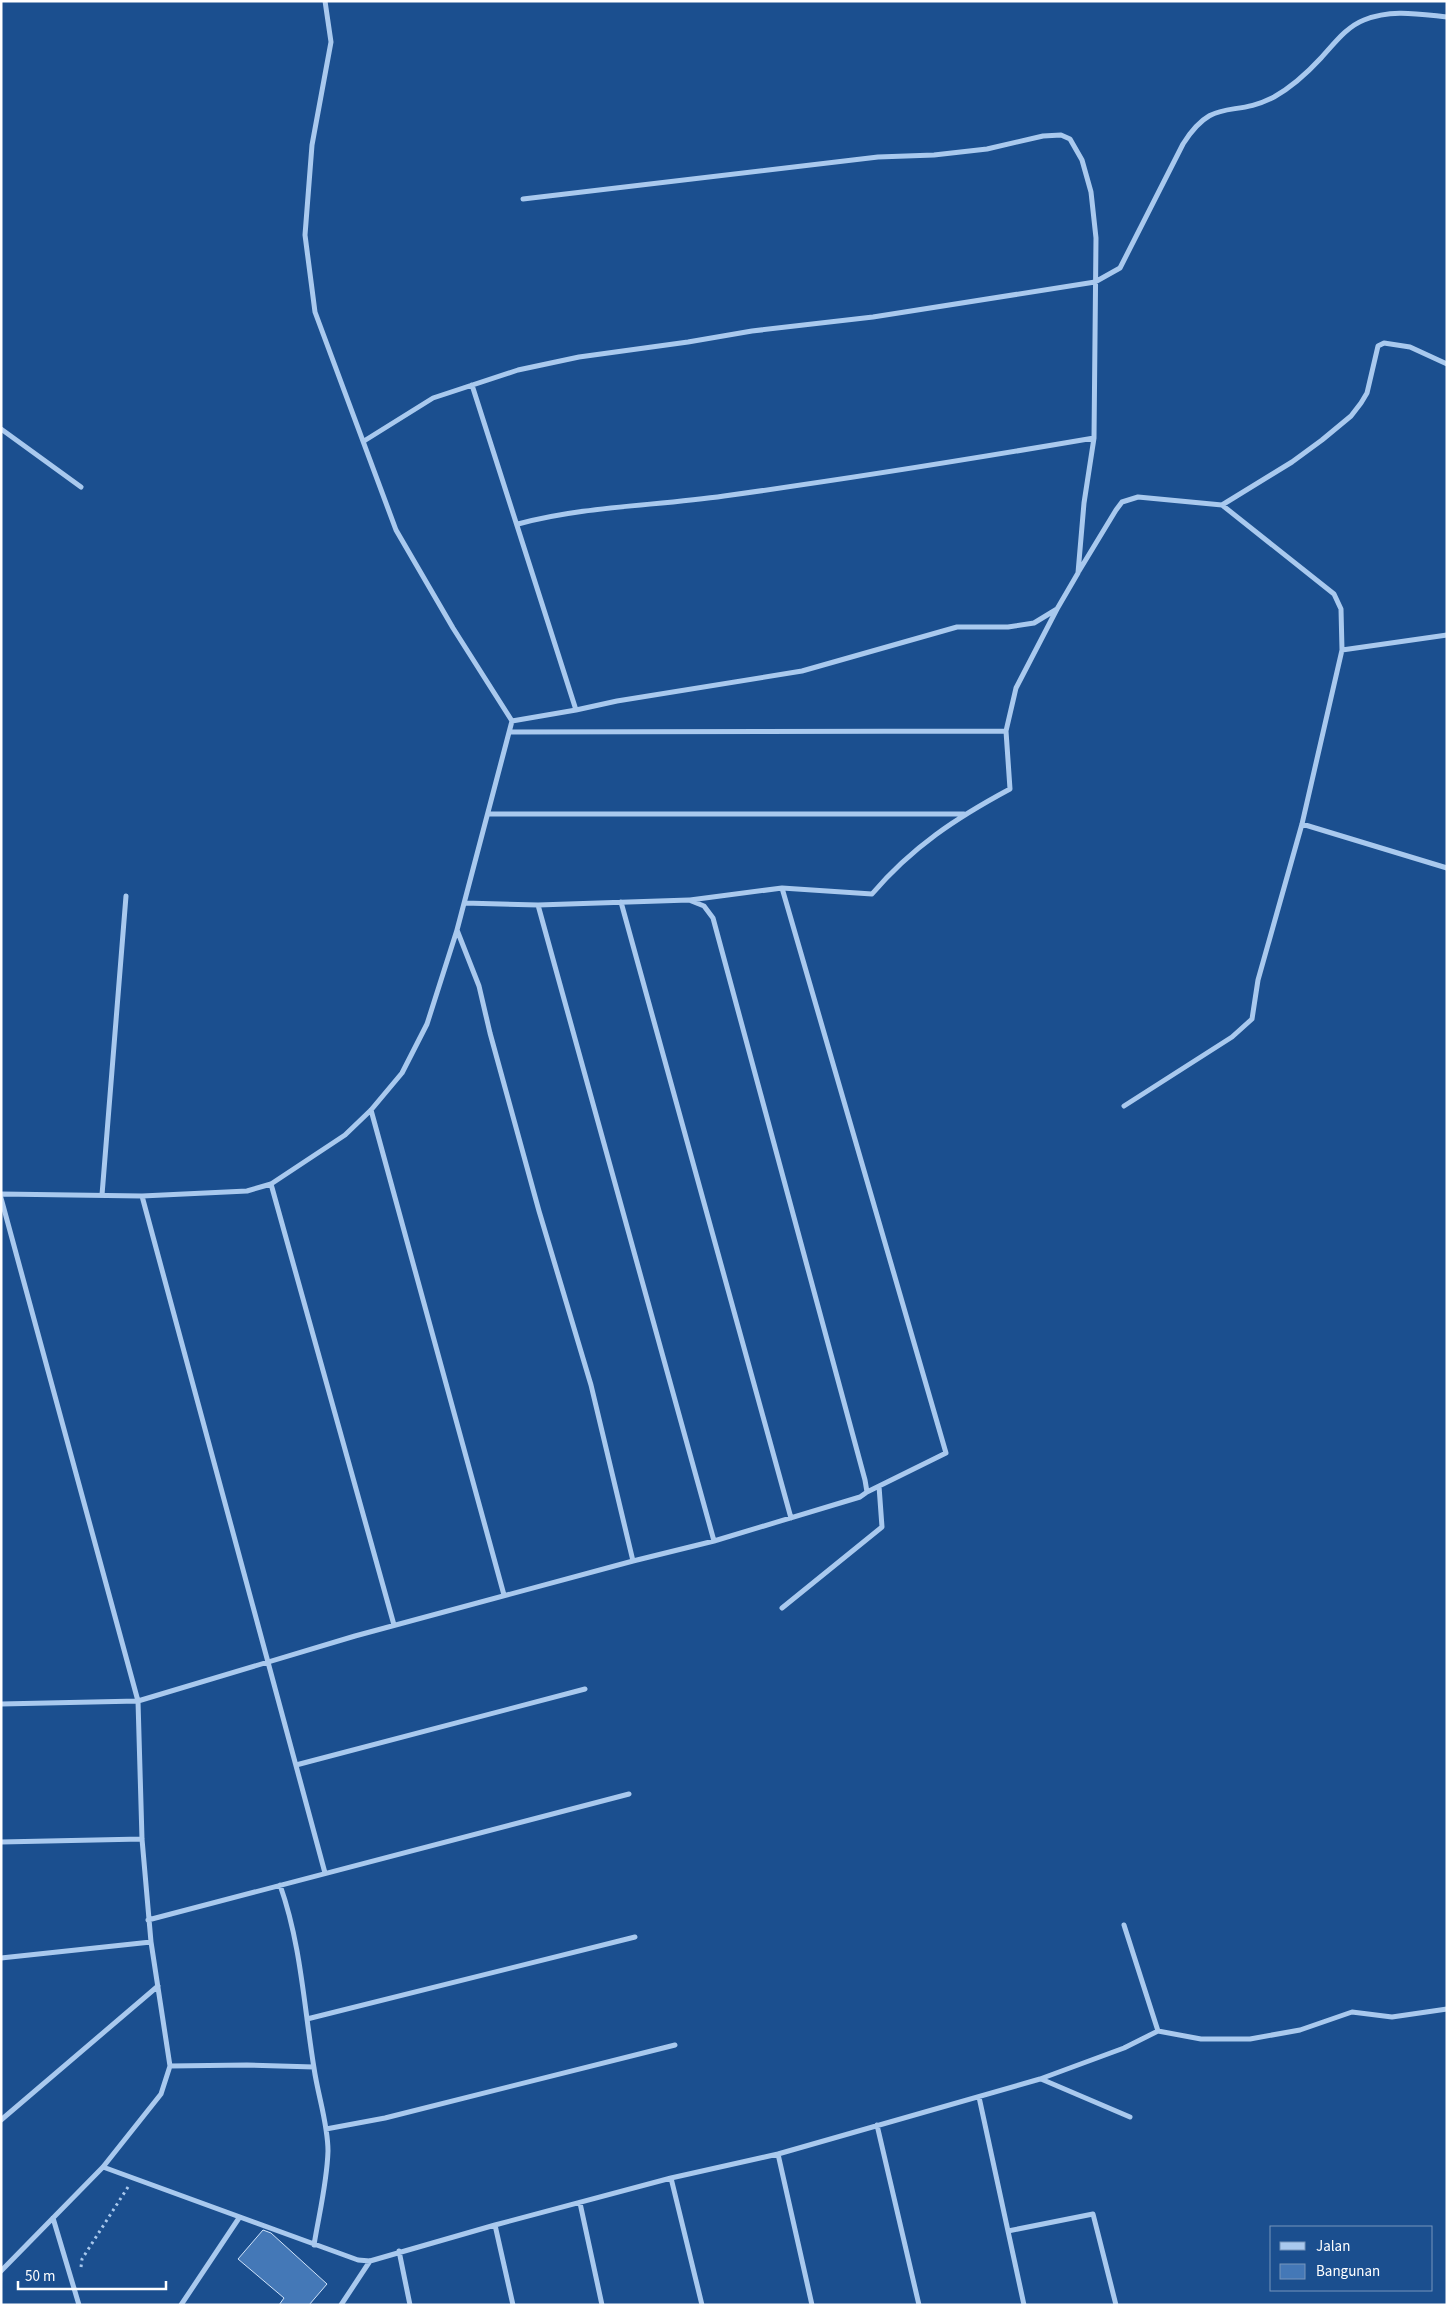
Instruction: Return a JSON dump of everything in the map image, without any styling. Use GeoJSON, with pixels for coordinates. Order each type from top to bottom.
{"type":"FeatureCollection","features":[{"type":"Feature","properties":{"kind":"street"},"geometry":{"type":"LineString","coordinates":[[1,1194],[142,1196],[247,1191],[271,1184],[345,1135],[371,1110],[402,1073],[427,1024],[458,930],[512,721],[453,628],[400,537],[386,505],[315,312],[305,235],[312,145],[331,42],[325,1]]}},
{"type":"Feature","properties":{"kind":"street"},"geometry":{"type":"LineString","coordinates":[[364,441],[433,398],[518,370],[579,357],[688,342],[752,330],[873,318],[1095,282],[1120,268],[1183,144],[1191,132],[1208,115],[1218,110],[1257,103],[1274,96],[1320,60],[1352,26],[1364,20],[1384,14],[1402,12],[1447,17]]}},
{"type":"Feature","properties":{"kind":"street"},"geometry":{"type":"LineString","coordinates":[[523,200],[878,157],[934,155],[987,149],[1043,136],[1060,135],[1070,139],[1077,148],[1091,192],[1096,238],[1097,331],[1094,438],[1084,503],[1078,573]]}},
{"type":"Feature","properties":{"kind":"street"},"geometry":{"type":"LineString","coordinates":[[1222,505],[1292,462],[1351,416],[1367,393],[1378,346],[1389,342],[1410,347],[1447,364]]}},
{"type":"Feature","properties":{"kind":"street"},"geometry":{"type":"LineString","coordinates":[[472,385],[576,710]]}},
{"type":"Feature","properties":{"kind":"street"},"geometry":{"type":"LineString","coordinates":[[1,429],[81,487]]}},
{"type":"Feature","properties":{"kind":"street"},"geometry":{"type":"LineString","coordinates":[[518,524],[567,512],[624,508],[732,495],[1094,438]]}},
{"type":"Feature","properties":{"kind":"street"},"geometry":{"type":"LineString","coordinates":[[464,903],[538,905],[689,900],[782,888],[872,894],[896,866],[964,814],[1010,790],[1006,731],[1016,688],[1057,608],[1116,510],[1129,498],[1138,497],[1222,505],[1334,594],[1341,609],[1342,650],[1302,824],[1258,980],[1252,1018],[1232,1037],[1124,1106]]}},
{"type":"Feature","properties":{"kind":"street"},"geometry":{"type":"LineString","coordinates":[[512,721],[617,701],[802,671],[957,627],[1008,627],[1034,623],[1057,608]]}},
{"type":"Feature","properties":{"kind":"street"},"geometry":{"type":"LineString","coordinates":[[1342,650],[1447,635]]}},
{"type":"Feature","properties":{"kind":"street"},"geometry":{"type":"LineString","coordinates":[[509,732],[1006,731]]}},
{"type":"Feature","properties":{"kind":"street"},"geometry":{"type":"LineString","coordinates":[[488,814],[964,814]]}},
{"type":"Feature","properties":{"kind":"street"},"geometry":{"type":"LineString","coordinates":[[1302,824],[1447,868]]}},
{"type":"Feature","properties":{"kind":"street"},"geometry":{"type":"LineString","coordinates":[[1,1704],[138,1701],[394,1625],[714,1541],[860,1497],[946,1453],[782,888]]}},
{"type":"Feature","properties":{"kind":"street"},"geometry":{"type":"LineString","coordinates":[[102,1195],[126,896]]}},
{"type":"Feature","properties":{"kind":"street"},"geometry":{"type":"LineString","coordinates":[[689,900],[704,906],[713,918],[867,1492]]}},
{"type":"Feature","properties":{"kind":"street"},"geometry":{"type":"LineString","coordinates":[[621,902],[791,1518]]}},
{"type":"Feature","properties":{"kind":"street"},"geometry":{"type":"LineString","coordinates":[[538,905],[714,1541]]}},
{"type":"Feature","properties":{"kind":"street"},"geometry":{"type":"LineString","coordinates":[[458,930],[479,986],[537,1202],[591,1385],[633,1562]]}},
{"type":"Feature","properties":{"kind":"street"},"geometry":{"type":"LineString","coordinates":[[371,1110],[504,1595]]}},
{"type":"Feature","properties":{"kind":"street"},"geometry":{"type":"LineString","coordinates":[[271,1184],[394,1625]]}},
{"type":"Feature","properties":{"kind":"street"},"geometry":{"type":"LineString","coordinates":[[142,1196],[325,1873]]}},
{"type":"Feature","properties":{"kind":"street"},"geometry":{"type":"LineString","coordinates":[[1,1198],[138,1701],[142,1839],[148,1920],[170,2066],[161,2094],[103,2168],[1,2271]]}},
{"type":"Feature","properties":{"kind":"street"},"geometry":{"type":"LineString","coordinates":[[782,1608],[882,1527],[879,1486]]}},
{"type":"Feature","properties":{"kind":"street"},"geometry":{"type":"LineString","coordinates":[[296,1765],[585,1689]]}},
{"type":"Feature","properties":{"kind":"street"},"geometry":{"type":"LineString","coordinates":[[148,1920],[629,1794]]}},
{"type":"Feature","properties":{"kind":"street"},"geometry":{"type":"LineString","coordinates":[[1,1842],[142,1839]]}},
{"type":"Feature","properties":{"kind":"street"},"geometry":{"type":"LineString","coordinates":[[280,1885],[290,1914],[300,1965],[314,2067],[326,2129],[326,2171],[314,2245]]}},
{"type":"Feature","properties":{"kind":"street"},"geometry":{"type":"LineString","coordinates":[[1124,1926],[1158,2031]]}},
{"type":"Feature","properties":{"kind":"street"},"geometry":{"type":"LineString","coordinates":[[307,2019],[635,1937]]}},
{"type":"Feature","properties":{"kind":"street"},"geometry":{"type":"LineString","coordinates":[[1,1958],[151,1942]]}},
{"type":"Feature","properties":{"kind":"street"},"geometry":{"type":"LineString","coordinates":[[1,2120],[158,1986]]}},
{"type":"Feature","properties":{"kind":"street"},"geometry":{"type":"LineString","coordinates":[[103,2168],[352,2259],[370,2261],[495,2224],[671,2178],[778,2154],[979,2097],[1040,2079],[1124,2048],[1158,2031],[1201,2039],[1250,2039],[1300,2030],[1352,2012],[1392,2017],[1447,2010]]}},
{"type":"Feature","properties":{"kind":"street"},"geometry":{"type":"LineString","coordinates":[[326,2129],[385,2118],[674,2045]]}},
{"type":"Feature","properties":{"kind":"street"},"geometry":{"type":"LineString","coordinates":[[170,2066],[248,2065],[314,2067]]}},
{"type":"Feature","properties":{"kind":"street"},"geometry":{"type":"LineString","coordinates":[[1040,2079],[1130,2117]]}},
{"type":"Feature","properties":{"kind":"street"},"geometry":{"type":"LineString","coordinates":[[979,2097],[1024,2305]]}},
{"type":"Feature","properties":{"kind":"street"},"geometry":{"type":"LineString","coordinates":[[878,2126],[919,2305]]}},
{"type":"Feature","properties":{"kind":"street"},"geometry":{"type":"LineString","coordinates":[[778,2154],[812,2305]]}},
{"type":"Feature","properties":{"kind":"street"},"geometry":{"type":"LineString","coordinates":[[671,2178],[702,2305]]}},
{"type":"Feature","properties":{"kind":"street"},"geometry":{"type":"LineString","coordinates":[[580,2203],[602,2305]]}},
{"type":"Feature","properties":{"kind":"street"},"geometry":{"type":"LineString","coordinates":[[1008,2231],[1093,2214],[1116,2305]]}},
{"type":"Feature","properties":{"kind":"street"},"geometry":{"type":"LineString","coordinates":[[53,2218],[78,2305]]}},
{"type":"Feature","properties":{"kind":"street"},"geometry":{"type":"LineString","coordinates":[[181,2305],[240,2218]]}},
{"type":"Feature","properties":{"kind":"street"},"geometry":{"type":"LineString","coordinates":[[495,2224],[513,2305]]}},
{"type":"Feature","properties":{"kind":"street"},"geometry":{"type":"LineString","coordinates":[[399,2251],[410,2305]]}},
{"type":"Feature","properties":{"kind":"street"},"geometry":{"type":"LineString","coordinates":[[341,2305],[370,2261]]}},
{"type":"Feature","properties":{"kind":"path"},"geometry":{"type":"LineString","coordinates":[[75,2292],[82,2259],[132,2180]]}},
{"type":"Feature","properties":{"kind":"building"},"geometry":{"type":"Polygon","coordinates":[[[263,2230],[271,2233],[327,2284],[309,2305],[279,2305],[284,2298],[238,2259],[263,2230]]]}}]}
